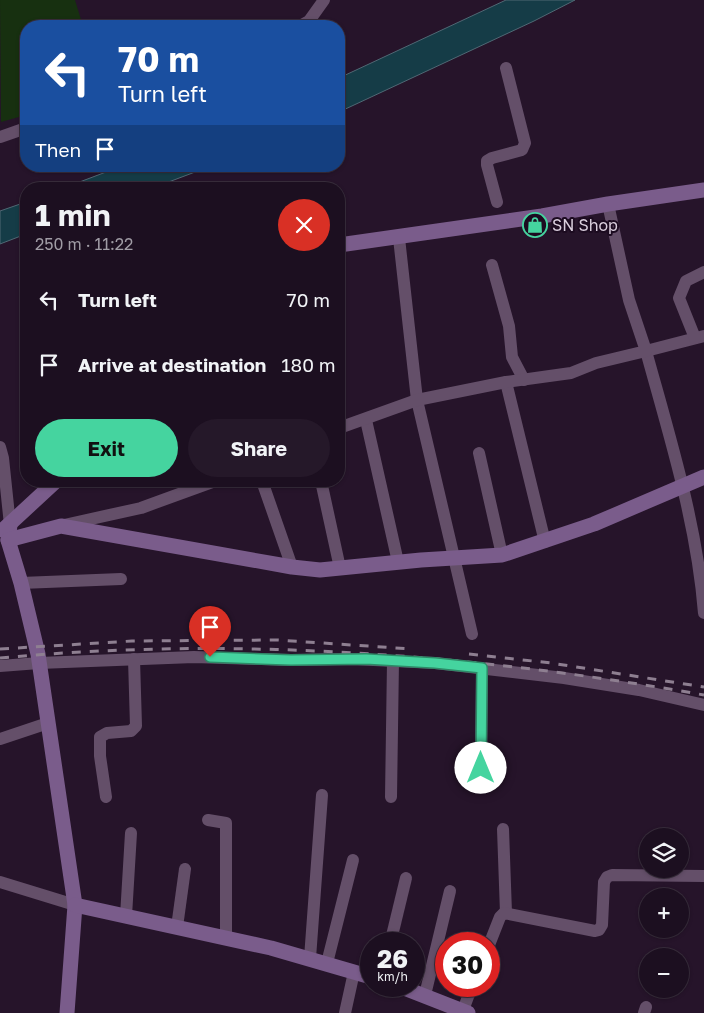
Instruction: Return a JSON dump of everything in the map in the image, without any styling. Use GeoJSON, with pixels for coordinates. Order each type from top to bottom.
{"type":"FeatureCollection","features":[{"type":"Feature","properties":{"kind":"main road"},"geometry":{"type":"LineString","coordinates":[[345,244],[364,240],[399,238],[704,190]]}},
{"type":"Feature","properties":{"kind":"main road"},"geometry":{"type":"LineString","coordinates":[[6,532],[62,526],[292,567],[320,570],[455,557],[502,555],[594,524],[704,477]]}},
{"type":"Feature","properties":{"kind":"main road"},"geometry":{"type":"LineString","coordinates":[[6,532],[50,487]]}},
{"type":"Feature","properties":{"kind":"main road"},"geometry":{"type":"LineString","coordinates":[[6,532],[21,583],[39,662],[75,905],[67,1013]]}},
{"type":"Feature","properties":{"kind":"main road"},"geometry":{"type":"LineString","coordinates":[[75,905],[310,958],[360,974]]}},
{"type":"Feature","properties":{"kind":"main road"},"geometry":{"type":"LineString","coordinates":[[425,995],[464,1012]]}},
{"type":"Feature","properties":{"kind":"street"},"geometry":{"type":"LineString","coordinates":[[310,20],[324,0]]}},
{"type":"Feature","properties":{"kind":"street"},"geometry":{"type":"LineString","coordinates":[[497,202],[487,161],[522,150],[525,143],[506,68]]}},
{"type":"Feature","properties":{"kind":"street"},"geometry":{"type":"LineString","coordinates":[[0,137],[20,130]]}},
{"type":"Feature","properties":{"kind":"street"},"geometry":{"type":"LineString","coordinates":[[608,204],[629,300],[646,351],[683,486],[702,574],[704,614]]}},
{"type":"Feature","properties":{"kind":"street"},"geometry":{"type":"LineString","coordinates":[[399,238],[417,400],[472,634]]}},
{"type":"Feature","properties":{"kind":"street"},"geometry":{"type":"LineString","coordinates":[[492,265],[509,326],[512,357],[524,380]]}},
{"type":"Feature","properties":{"kind":"street"},"geometry":{"type":"LineString","coordinates":[[345,426],[417,400],[506,382],[571,373],[596,363],[699,337],[679,298],[686,281],[704,272]]}},
{"type":"Feature","properties":{"kind":"street"},"geometry":{"type":"LineString","coordinates":[[506,382],[545,542]]}},
{"type":"Feature","properties":{"kind":"street"},"geometry":{"type":"LineString","coordinates":[[366,420],[398,562]]}},
{"type":"Feature","properties":{"kind":"street"},"geometry":{"type":"LineString","coordinates":[[0,447],[3,458],[6,532]]}},
{"type":"Feature","properties":{"kind":"street"},"geometry":{"type":"LineString","coordinates":[[480,453],[502,555]]}},
{"type":"Feature","properties":{"kind":"street"},"geometry":{"type":"LineString","coordinates":[[62,526],[141,508],[199,487]]}},
{"type":"Feature","properties":{"kind":"street"},"geometry":{"type":"LineString","coordinates":[[264,487],[292,567]]}},
{"type":"Feature","properties":{"kind":"street"},"geometry":{"type":"LineString","coordinates":[[322,487],[340,568]]}},
{"type":"Feature","properties":{"kind":"street"},"geometry":{"type":"LineString","coordinates":[[21,583],[121,579]]}},
{"type":"Feature","properties":{"kind":"street"},"geometry":{"type":"LineString","coordinates":[[0,666],[39,662],[194,657],[393,661],[482,668],[564,678],[639,690],[704,705]]}},
{"type":"Feature","properties":{"kind":"street"},"geometry":{"type":"LineString","coordinates":[[106,796],[100,756],[100,737],[107,733],[132,731],[136,726],[134,659]]}},
{"type":"Feature","properties":{"kind":"street"},"geometry":{"type":"LineString","coordinates":[[391,797],[393,661]]}},
{"type":"Feature","properties":{"kind":"street"},"geometry":{"type":"LineString","coordinates":[[481,768],[482,668]]}},
{"type":"Feature","properties":{"kind":"street"},"geometry":{"type":"LineString","coordinates":[[0,738],[48,723]]}},
{"type":"Feature","properties":{"kind":"street"},"geometry":{"type":"LineString","coordinates":[[310,958],[322,795]]}},
{"type":"Feature","properties":{"kind":"street"},"geometry":{"type":"LineString","coordinates":[[208,820],[226,823],[226,938]]}},
{"type":"Feature","properties":{"kind":"street"},"geometry":{"type":"LineString","coordinates":[[503,829],[506,913]]}},
{"type":"Feature","properties":{"kind":"street"},"geometry":{"type":"LineString","coordinates":[[126,916],[131,833]]}},
{"type":"Feature","properties":{"kind":"street"},"geometry":{"type":"LineString","coordinates":[[327,964],[353,860]]}},
{"type":"Feature","properties":{"kind":"street"},"geometry":{"type":"LineString","coordinates":[[178,928],[185,869]]}},
{"type":"Feature","properties":{"kind":"street"},"geometry":{"type":"LineString","coordinates":[[494,932],[501,914],[506,913],[595,931],[599,930],[602,925],[604,882],[607,877],[612,875],[704,876]]}},
{"type":"Feature","properties":{"kind":"street"},"geometry":{"type":"LineString","coordinates":[[393,932],[406,878]]}},
{"type":"Feature","properties":{"kind":"street"},"geometry":{"type":"LineString","coordinates":[[0,882],[75,905]]}},
{"type":"Feature","properties":{"kind":"street"},"geometry":{"type":"LineString","coordinates":[[425,995],[450,890]]}},
{"type":"Feature","properties":{"kind":"street"},"geometry":{"type":"LineString","coordinates":[[345,1013],[354,972]]}},
{"type":"Feature","properties":{"kind":"street"},"geometry":{"type":"LineString","coordinates":[[464,1012],[469,997]]}},
{"type":"Feature","properties":{"kind":"green space"},"geometry":{"type":"Polygon","coordinates":[[[0,0],[75,0],[81,20],[20,20],[20,117],[1,122],[0,0]]]}},
{"type":"Feature","properties":{"kind":"water"},"geometry":{"type":"Polygon","coordinates":[[[506,0],[575,0],[345,109],[345,75],[506,0]]]}},
{"type":"Feature","properties":{"kind":"water"},"geometry":{"type":"Polygon","coordinates":[[[106,172],[195,172],[169,182],[80,182],[106,172]]]}},
{"type":"Feature","properties":{"kind":"water"},"geometry":{"type":"Polygon","coordinates":[[[20,204],[20,236],[0,244],[0,211],[20,204]]]}},
{"type":"Feature","properties":{"kind":"railway"},"geometry":{"type":"LineString","coordinates":[[0,649],[132,641],[277,640],[412,649]]}},
{"type":"Feature","properties":{"kind":"railway"},"geometry":{"type":"LineString","coordinates":[[0,658],[88,652],[177,649],[265,649],[353,653],[442,659],[530,669],[704,695]]}},
{"type":"Feature","properties":{"kind":"railway"},"geometry":{"type":"LineString","coordinates":[[469,654],[551,663],[704,687]]}},
{"type":"Feature","properties":{"kind":"place","name":"SN Shop"},"geometry":{"type":"Point","coordinates":[535,225]}},
{"type":"Feature","properties":{"kind":"route"},"geometry":{"type":"LineString","coordinates":[[210,657],[291,660],[366,659],[482,668],[481,768]]}}]}
